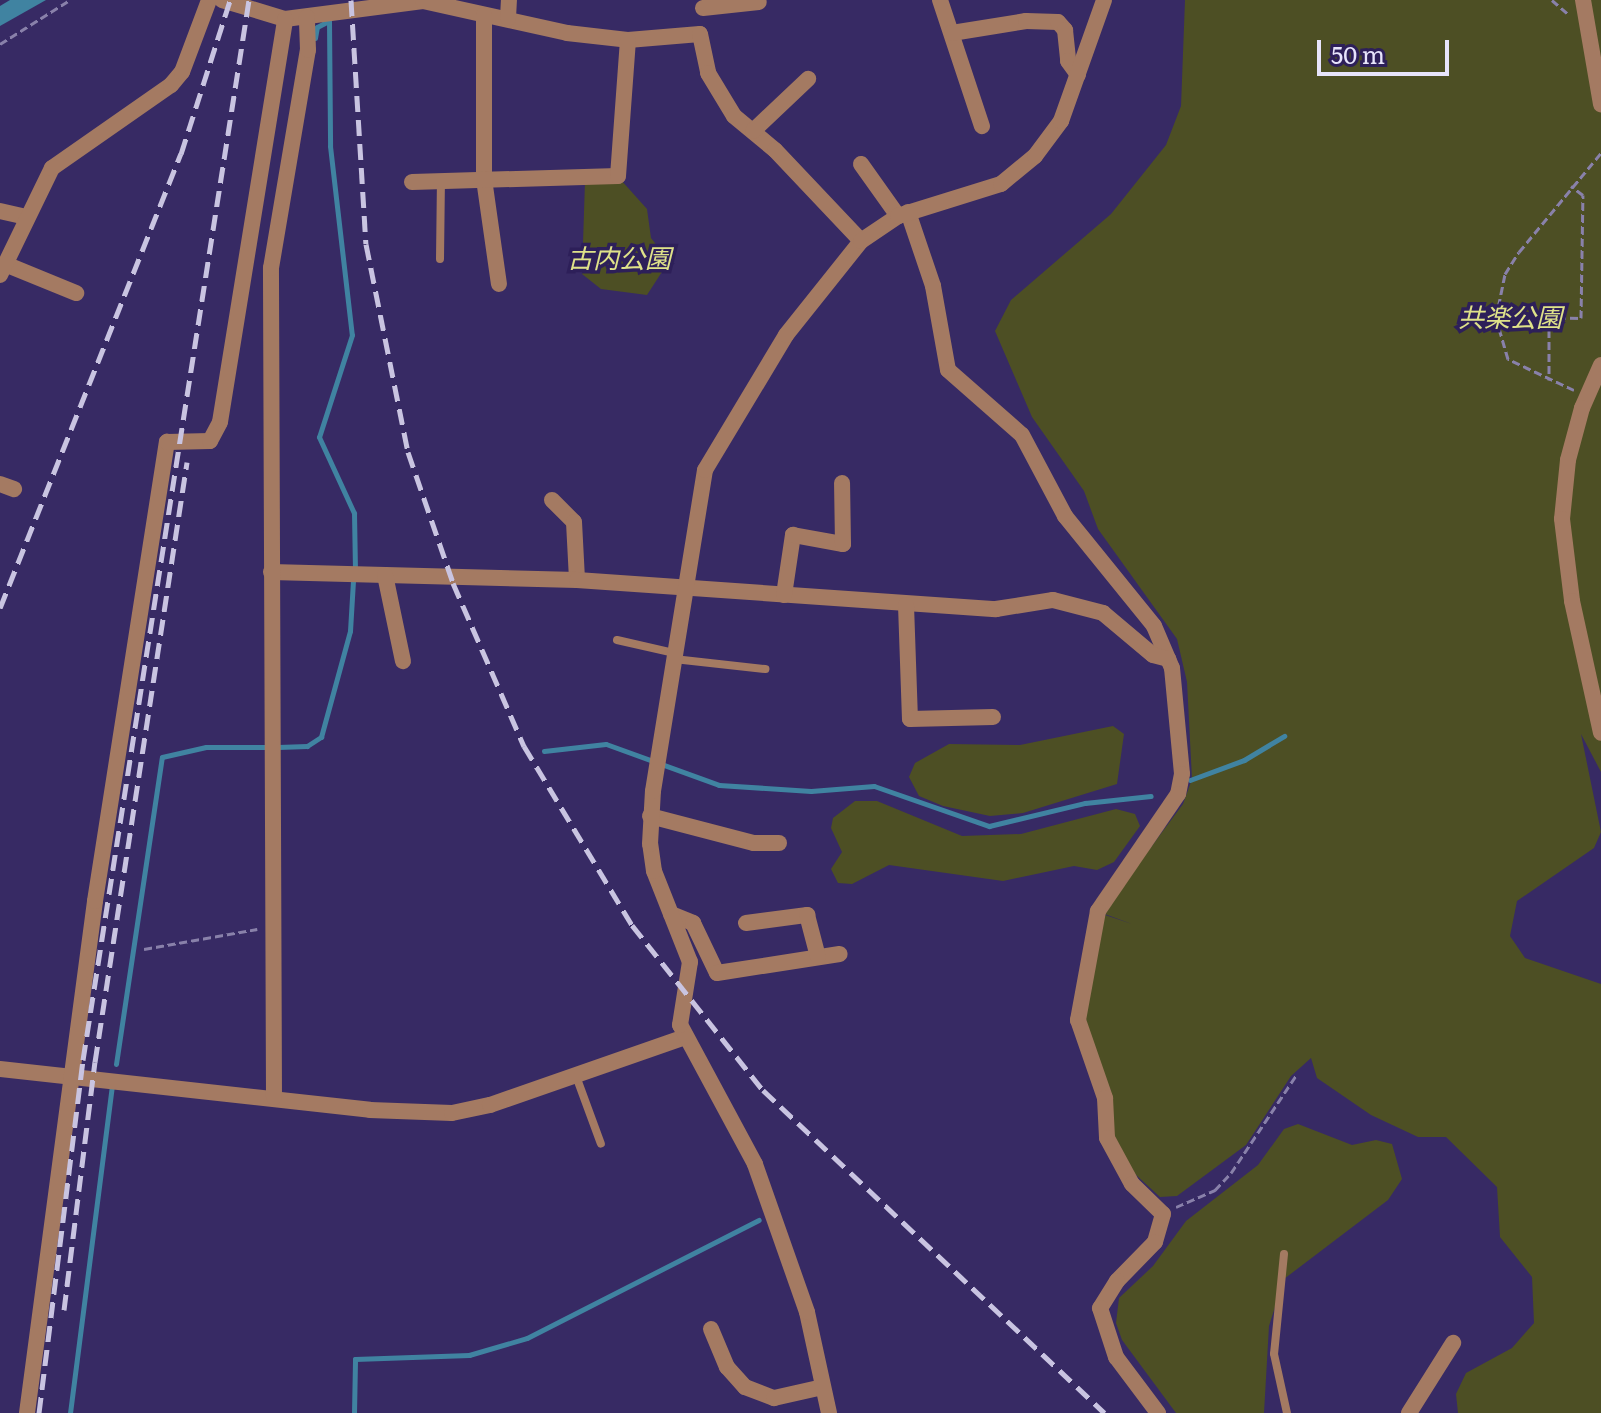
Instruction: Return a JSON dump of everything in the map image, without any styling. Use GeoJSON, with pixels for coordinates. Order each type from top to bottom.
{"type":"FeatureCollection","features":[{"type":"Feature","properties":{"kind":"street"},"geometry":{"type":"LineString","coordinates":[[76,293],[2,270],[26,217],[63,156],[171,85],[182,72],[209,0]]}},
{"type":"Feature","properties":{"kind":"street"},"geometry":{"type":"LineString","coordinates":[[222,0],[285,19],[423,1],[567,33],[628,40],[700,34]]}},
{"type":"Feature","properties":{"kind":"street"},"geometry":{"type":"LineString","coordinates":[[508,18],[509,0]]}},
{"type":"Feature","properties":{"kind":"street"},"geometry":{"type":"LineString","coordinates":[[940,0],[982,126]]}},
{"type":"Feature","properties":{"kind":"street"},"geometry":{"type":"LineString","coordinates":[[829,1413],[807,1312],[755,1164],[685,1037],[680,1013],[690,962],[654,871],[650,816],[705,470],[716,447],[786,335],[861,241],[903,214],[975,196],[1019,172],[1061,121],[1104,0]]}},
{"type":"Feature","properties":{"kind":"street"},"geometry":{"type":"LineString","coordinates":[[1583,0],[1601,104]]}},
{"type":"Feature","properties":{"kind":"street"},"geometry":{"type":"LineString","coordinates":[[759,2],[703,4],[700,34],[718,94],[861,241]]}},
{"type":"Feature","properties":{"kind":"street"},"geometry":{"type":"LineString","coordinates":[[484,15],[484,179],[499,284]]}},
{"type":"Feature","properties":{"kind":"street"},"geometry":{"type":"LineString","coordinates":[[274,1097],[271,268],[308,50],[307,17]]}},
{"type":"Feature","properties":{"kind":"street"},"geometry":{"type":"LineString","coordinates":[[27,1413],[71,1075],[167,442],[210,441],[220,422],[285,19]]}},
{"type":"Feature","properties":{"kind":"street"},"geometry":{"type":"LineString","coordinates":[[952,33],[1026,21],[1058,22],[1065,30],[1068,61],[1078,75]]}},
{"type":"Feature","properties":{"kind":"street"},"geometry":{"type":"LineString","coordinates":[[412,182],[618,176],[628,40]]}},
{"type":"Feature","properties":{"kind":"street"},"geometry":{"type":"LineString","coordinates":[[753,131],[808,79]]}},
{"type":"Feature","properties":{"kind":"street"},"geometry":{"type":"LineString","coordinates":[[861,164],[903,214],[933,286],[948,370],[1022,435],[1065,516],[1147,615],[1168,659],[1180,742],[1178,794],[1098,911],[1078,1020],[1105,1098],[1107,1138],[1132,1184],[1163,1214],[1155,1242],[1117,1281],[1100,1308],[1116,1357],[1158,1413]]}},
{"type":"Feature","properties":{"kind":"street"},"geometry":{"type":"LineString","coordinates":[[0,211],[26,217]]}},
{"type":"Feature","properties":{"kind":"street"},"geometry":{"type":"LineString","coordinates":[[1601,365],[1588,395],[1568,460],[1562,519],[1570,589],[1601,733]]}},
{"type":"Feature","properties":{"kind":"street"},"geometry":{"type":"LineString","coordinates":[[784,595],[793,535],[843,544],[842,483]]}},
{"type":"Feature","properties":{"kind":"street"},"geometry":{"type":"LineString","coordinates":[[552,500],[574,522],[577,580]]}},
{"type":"Feature","properties":{"kind":"street"},"geometry":{"type":"LineString","coordinates":[[271,572],[577,580],[685,590],[996,609],[1067,602],[1103,613],[1153,655],[1168,659]]}},
{"type":"Feature","properties":{"kind":"street"},"geometry":{"type":"LineString","coordinates":[[385,575],[403,661]]}},
{"type":"Feature","properties":{"kind":"street"},"geometry":{"type":"LineString","coordinates":[[906,605],[910,719],[993,717]]}},
{"type":"Feature","properties":{"kind":"street"},"geometry":{"type":"LineString","coordinates":[[650,816],[754,843],[779,843]]}},
{"type":"Feature","properties":{"kind":"street"},"geometry":{"type":"LineString","coordinates":[[671,914],[693,923],[717,973],[840,954]]}},
{"type":"Feature","properties":{"kind":"street"},"geometry":{"type":"LineString","coordinates":[[746,923],[807,915],[818,957]]}},
{"type":"Feature","properties":{"kind":"street"},"geometry":{"type":"LineString","coordinates":[[0,1069],[370,1110],[452,1113],[576,1076],[685,1037]]}},
{"type":"Feature","properties":{"kind":"street"},"geometry":{"type":"LineString","coordinates":[[711,1329],[727,1367],[745,1387],[774,1398],[823,1387]]}},
{"type":"Feature","properties":{"kind":"street"},"geometry":{"type":"LineString","coordinates":[[1409,1413],[1453,1343]]}},
{"type":"Feature","properties":{"kind":"lane"},"geometry":{"type":"LineString","coordinates":[[440,259],[441,181]]}},
{"type":"Feature","properties":{"kind":"lane"},"geometry":{"type":"LineString","coordinates":[[617,640],[674,656],[765,669]]}},
{"type":"Feature","properties":{"kind":"lane"},"geometry":{"type":"LineString","coordinates":[[576,1076],[601,1144]]}},
{"type":"Feature","properties":{"kind":"lane"},"geometry":{"type":"LineString","coordinates":[[1284,1254],[1274,1354],[1287,1413]]}},
{"type":"Feature","properties":{"kind":"path"},"geometry":{"type":"LineString","coordinates":[[0,44],[70,0]]}},
{"type":"Feature","properties":{"kind":"path"},"geometry":{"type":"LineString","coordinates":[[1588,395],[1508,359],[1496,318],[1505,274],[1571,186],[1601,153]]}},
{"type":"Feature","properties":{"kind":"path"},"geometry":{"type":"LineString","coordinates":[[1534,317],[1581,318],[1583,195],[1571,186]]}},
{"type":"Feature","properties":{"kind":"path"},"geometry":{"type":"LineString","coordinates":[[1549,318],[1549,380]]}},
{"type":"Feature","properties":{"kind":"path"},"geometry":{"type":"LineString","coordinates":[[144,949],[273,927]]}},
{"type":"Feature","properties":{"kind":"path"},"geometry":{"type":"LineString","coordinates":[[1163,1214],[1215,1190],[1262,1133],[1297,1074]]}},
{"type":"Feature","properties":{"kind":"green space","name":"共楽公園"},"geometry":{"type":"Polygon","coordinates":[[[1185,0],[1601,0],[1601,772],[1581,734],[1601,832],[1594,848],[1517,901],[1510,936],[1525,958],[1601,984],[1601,1413],[1458,1413],[1456,1394],[1466,1373],[1512,1348],[1534,1323],[1532,1277],[1500,1237],[1497,1187],[1446,1137],[1418,1137],[1371,1115],[1317,1078],[1311,1058],[1291,1076],[1246,1145],[1177,1196],[1160,1197],[1135,1174],[1111,1130],[1111,1091],[1093,1052],[1084,1011],[1102,914],[1132,924],[1102,913],[1183,804],[1192,779],[1187,682],[1177,639],[1098,529],[1084,491],[1032,417],[995,331],[1011,300],[1111,214],[1166,145],[1181,106],[1185,0]]]}},
{"type":"Feature","properties":{"kind":"green space","name":"古内公園"},"geometry":{"type":"Polygon","coordinates":[[[621,180],[647,209],[651,238],[669,261],[647,295],[601,289],[582,274],[585,181],[621,180]]]}},
{"type":"Feature","properties":{"kind":"green space"},"geometry":{"type":"Polygon","coordinates":[[[1113,726],[1124,734],[1117,784],[1023,813],[990,816],[943,806],[919,796],[909,777],[915,763],[949,744],[1020,745],[1113,726]]]}},
{"type":"Feature","properties":{"kind":"green space"},"geometry":{"type":"Polygon","coordinates":[[[855,801],[877,801],[962,836],[1021,834],[1116,809],[1135,814],[1140,826],[1114,862],[1097,870],[1074,866],[1003,881],[889,865],[852,884],[838,883],[831,869],[842,852],[831,828],[833,818],[855,801]]]}},
{"type":"Feature","properties":{"kind":"green space"},"geometry":{"type":"Polygon","coordinates":[[[1298,1124],[1352,1145],[1376,1140],[1392,1144],[1402,1179],[1388,1200],[1284,1279],[1269,1326],[1264,1413],[1176,1413],[1122,1340],[1116,1323],[1119,1298],[1153,1266],[1186,1221],[1258,1165],[1284,1129],[1298,1124]]]}},
{"type":"Feature","properties":{"kind":"water"},"geometry":{"type":"Polygon","coordinates":[[[10,0],[46,0],[0,26],[0,6],[10,0]]]}},
{"type":"Feature","properties":{"kind":"waterway"},"geometry":{"type":"LineString","coordinates":[[315,38],[317,27],[329,21],[330,146],[352,335],[319,437],[354,513],[355,568]]}},
{"type":"Feature","properties":{"kind":"waterway"},"geometry":{"type":"LineString","coordinates":[[278,747],[307,746],[321,737],[350,631],[353,580]]}},
{"type":"Feature","properties":{"kind":"waterway"},"geometry":{"type":"LineString","coordinates":[[1190,780],[1244,760],[1284,736]]}},
{"type":"Feature","properties":{"kind":"waterway"},"geometry":{"type":"LineString","coordinates":[[544,751],[606,744],[719,785],[811,791],[874,786],[989,826],[1085,803],[1151,796]]}},
{"type":"Feature","properties":{"kind":"waterway"},"geometry":{"type":"LineString","coordinates":[[116,1064],[162,757],[206,747],[267,747]]}},
{"type":"Feature","properties":{"kind":"waterway"},"geometry":{"type":"LineString","coordinates":[[70,1413],[112,1087]]}},
{"type":"Feature","properties":{"kind":"waterway"},"geometry":{"type":"LineString","coordinates":[[354,1413],[355,1359],[469,1355],[527,1338],[759,1220]]}},
{"type":"Feature","properties":{"kind":"railway"},"geometry":{"type":"LineString","coordinates":[[0,608],[181,154],[230,0]]}},
{"type":"Feature","properties":{"kind":"railway"},"geometry":{"type":"LineString","coordinates":[[39,1413],[83,1060],[249,0]]}},
{"type":"Feature","properties":{"kind":"railway"},"geometry":{"type":"LineString","coordinates":[[351,0],[366,244],[408,452],[453,583],[524,746],[632,925],[763,1090],[1105,1413]]}},
{"type":"Feature","properties":{"kind":"railway"},"geometry":{"type":"LineString","coordinates":[[64,1310],[95,1062],[187,462]]}}]}
